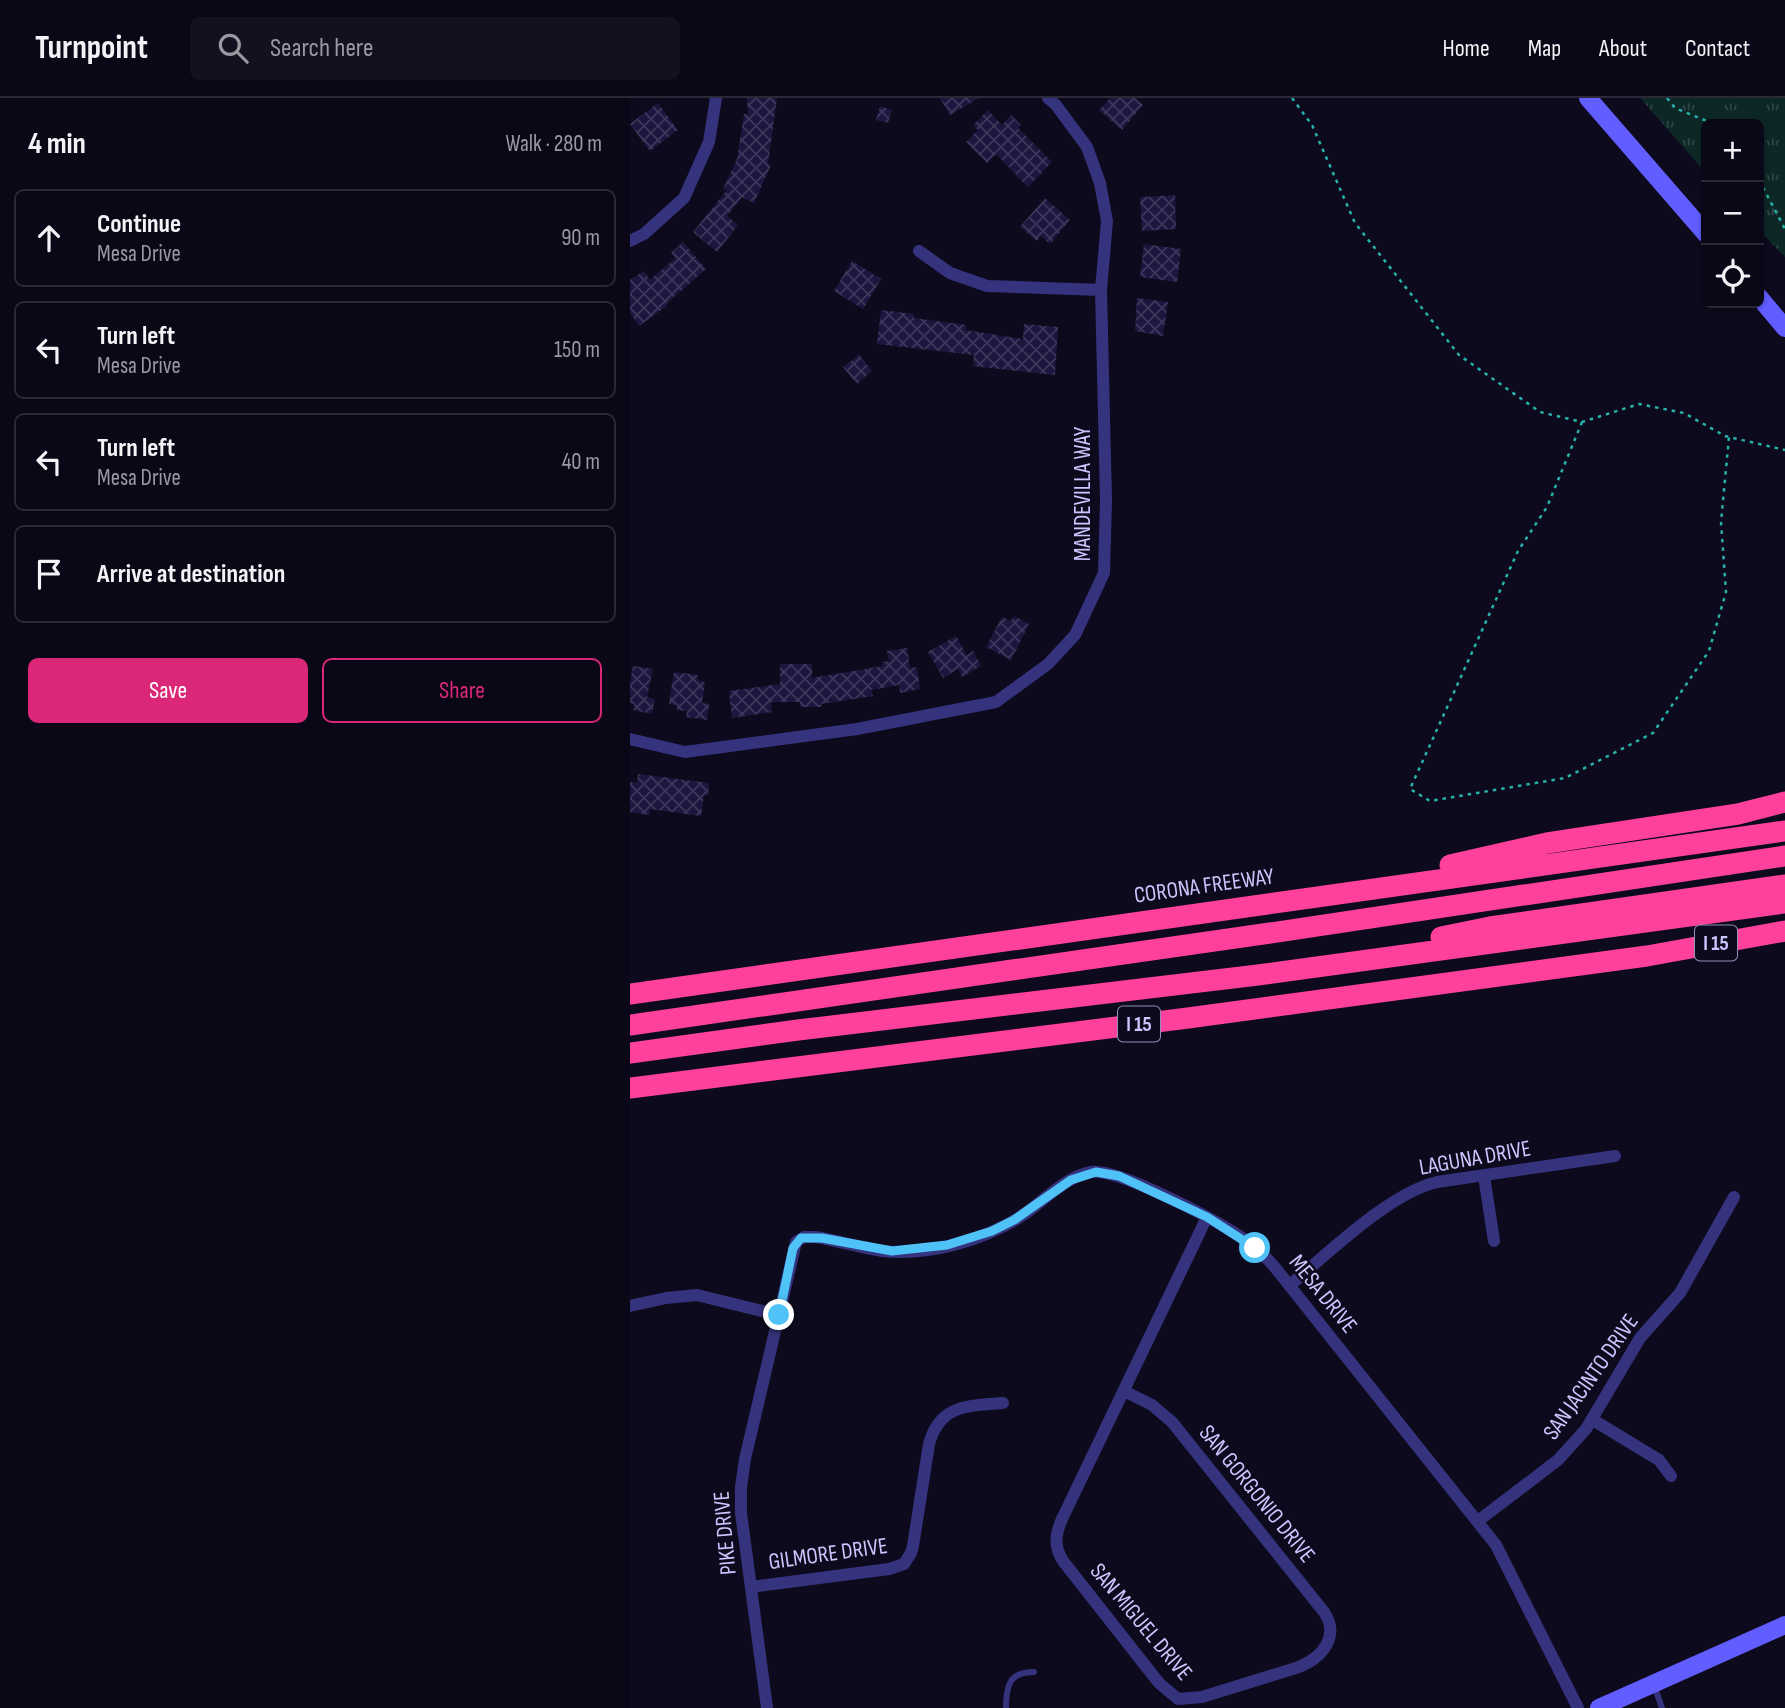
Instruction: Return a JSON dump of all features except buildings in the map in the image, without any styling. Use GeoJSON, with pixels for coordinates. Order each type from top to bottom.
{"type":"FeatureCollection","features":[{"type":"Feature","properties":{"kind":"highway"},"geometry":{"type":"LineString","coordinates":[[1308,897],[1547,843],[1738,814],[1785,802]]}},
{"type":"Feature","properties":{"kind":"highway","name":"CORONA FREEWAY"},"geometry":{"type":"LineString","coordinates":[[630,994],[1785,831]]}},
{"type":"Feature","properties":{"kind":"highway"},"geometry":{"type":"LineString","coordinates":[[630,1026],[1785,856]]}},
{"type":"Feature","properties":{"kind":"highway"},"geometry":{"type":"LineString","coordinates":[[1270,933],[1488,911],[1785,871]]}},
{"type":"Feature","properties":{"kind":"highway"},"geometry":{"type":"LineString","coordinates":[[1267,974],[1490,927],[1785,885]]}},
{"type":"Feature","properties":{"kind":"highway"},"geometry":{"type":"LineString","coordinates":[[630,1053],[798,1030],[1267,974],[1785,903]]}},
{"type":"Feature","properties":{"kind":"highway","name":"I 15"},"geometry":{"type":"LineString","coordinates":[[630,1088],[1647,956],[1785,931]]}},
{"type":"Feature","properties":{"kind":"highway"},"geometry":{"type":"LineString","coordinates":[[1647,956],[1785,940]]}},
{"type":"Feature","properties":{"kind":"main road"},"geometry":{"type":"LineString","coordinates":[[1588,98],[1701,228]]}},
{"type":"Feature","properties":{"kind":"main road"},"geometry":{"type":"LineString","coordinates":[[1764,303],[1785,328]]}},
{"type":"Feature","properties":{"kind":"main road"},"geometry":{"type":"LineString","coordinates":[[1599,1708],[1785,1625]]}},
{"type":"Feature","properties":{"kind":"street"},"geometry":{"type":"LineString","coordinates":[[630,241],[644,234],[684,198],[709,142],[716,98]]}},
{"type":"Feature","properties":{"kind":"street","name":"MANDEVILLA WAY"},"geometry":{"type":"LineString","coordinates":[[630,738],[685,752],[857,729],[996,702],[1048,664],[1075,635],[1104,573],[1106,500],[1101,290],[1107,220],[1100,183],[1087,147],[1056,100]]}},
{"type":"Feature","properties":{"kind":"street"},"geometry":{"type":"LineString","coordinates":[[919,251],[950,273],[987,286],[1101,290]]}},
{"type":"Feature","properties":{"kind":"street","name":"LAGUNA DRIVE"},"geometry":{"type":"LineString","coordinates":[[1290,1285],[1406,1194],[1437,1182],[1615,1156]]}},
{"type":"Feature","properties":{"kind":"street","name":"MESA DRIVE"},"geometry":{"type":"LineString","coordinates":[[779,1315],[793,1248],[798,1240],[804,1237],[892,1251],[947,1245],[992,1231],[1014,1220],[1071,1180],[1096,1172],[1119,1176],[1207,1217],[1255,1248],[1290,1285],[1478,1521],[1508,1565],[1577,1708]]}},
{"type":"Feature","properties":{"kind":"street"},"geometry":{"type":"LineString","coordinates":[[1484,1176],[1494,1241]]}},
{"type":"Feature","properties":{"kind":"street","name":"SAN JACINTO DRIVE"},"geometry":{"type":"LineString","coordinates":[[1478,1521],[1558,1460],[1592,1420],[1640,1338],[1680,1293],[1734,1197]]}},
{"type":"Feature","properties":{"kind":"street"},"geometry":{"type":"LineString","coordinates":[[1124,1391],[1207,1217]]}},
{"type":"Feature","properties":{"kind":"street"},"geometry":{"type":"LineString","coordinates":[[630,1306],[696,1295],[779,1315]]}},
{"type":"Feature","properties":{"kind":"street","name":"PIKE DRIVE"},"geometry":{"type":"LineString","coordinates":[[767,1708],[741,1513],[741,1478],[779,1315]]}},
{"type":"Feature","properties":{"kind":"street","name":"SAN MIGUEL DRIVE"},"geometry":{"type":"LineString","coordinates":[[1124,1391],[1062,1520],[1056,1539],[1063,1562],[1159,1683],[1178,1699],[1202,1697],[1299,1667],[1313,1660],[1328,1644]]}},
{"type":"Feature","properties":{"kind":"street","name":"SAN GORGONIO DRIVE"},"geometry":{"type":"LineString","coordinates":[[1124,1391],[1152,1405],[1172,1422],[1324,1612],[1331,1625],[1328,1644]]}},
{"type":"Feature","properties":{"kind":"street","name":"GILMORE DRIVE"},"geometry":{"type":"LineString","coordinates":[[751,1587],[898,1567],[908,1559],[915,1536],[929,1444],[939,1422],[951,1412],[967,1406],[1003,1403]]}},
{"type":"Feature","properties":{"kind":"street"},"geometry":{"type":"LineString","coordinates":[[1592,1420],[1659,1460],[1671,1476]]}},
{"type":"Feature","properties":{"kind":"lane"},"geometry":{"type":"LineString","coordinates":[[1006,1708],[1006,1690],[1015,1676],[1034,1672]]}},
{"type":"Feature","properties":{"kind":"lane"},"geometry":{"type":"LineString","coordinates":[[1654,1684],[1662,1708]]}},
{"type":"Feature","properties":{"kind":"path"},"geometry":{"type":"LineString","coordinates":[[1292,98],[1312,125],[1355,223],[1459,355],[1540,412],[1582,422],[1639,404],[1684,413],[1729,437],[1785,450]]}},
{"type":"Feature","properties":{"kind":"path"},"geometry":{"type":"LineString","coordinates":[[1667,98],[1675,108],[1702,119]]}},
{"type":"Feature","properties":{"kind":"path"},"geometry":{"type":"LineString","coordinates":[[1760,182],[1785,229]]}},
{"type":"Feature","properties":{"kind":"path"},"geometry":{"type":"LineString","coordinates":[[1582,422],[1547,507],[1518,551],[1410,789],[1430,801],[1565,778],[1653,733],[1709,651],[1726,592],[1721,522],[1729,437]]}},
{"type":"Feature","properties":{"kind":"green space"},"geometry":{"type":"Polygon","coordinates":[[[1640,98],[1785,98],[1785,257],[1764,235],[1764,119],[1701,119],[1701,167],[1640,98]]]}},
{"type":"Feature","properties":{"kind":"route"},"geometry":{"type":"LineString","coordinates":[[779,1315],[793,1248],[801,1238],[822,1238],[892,1251],[947,1245],[992,1231],[1014,1220],[1071,1180],[1090,1172],[1103,1172],[1128,1180],[1213,1221],[1255,1248]]}}]}
